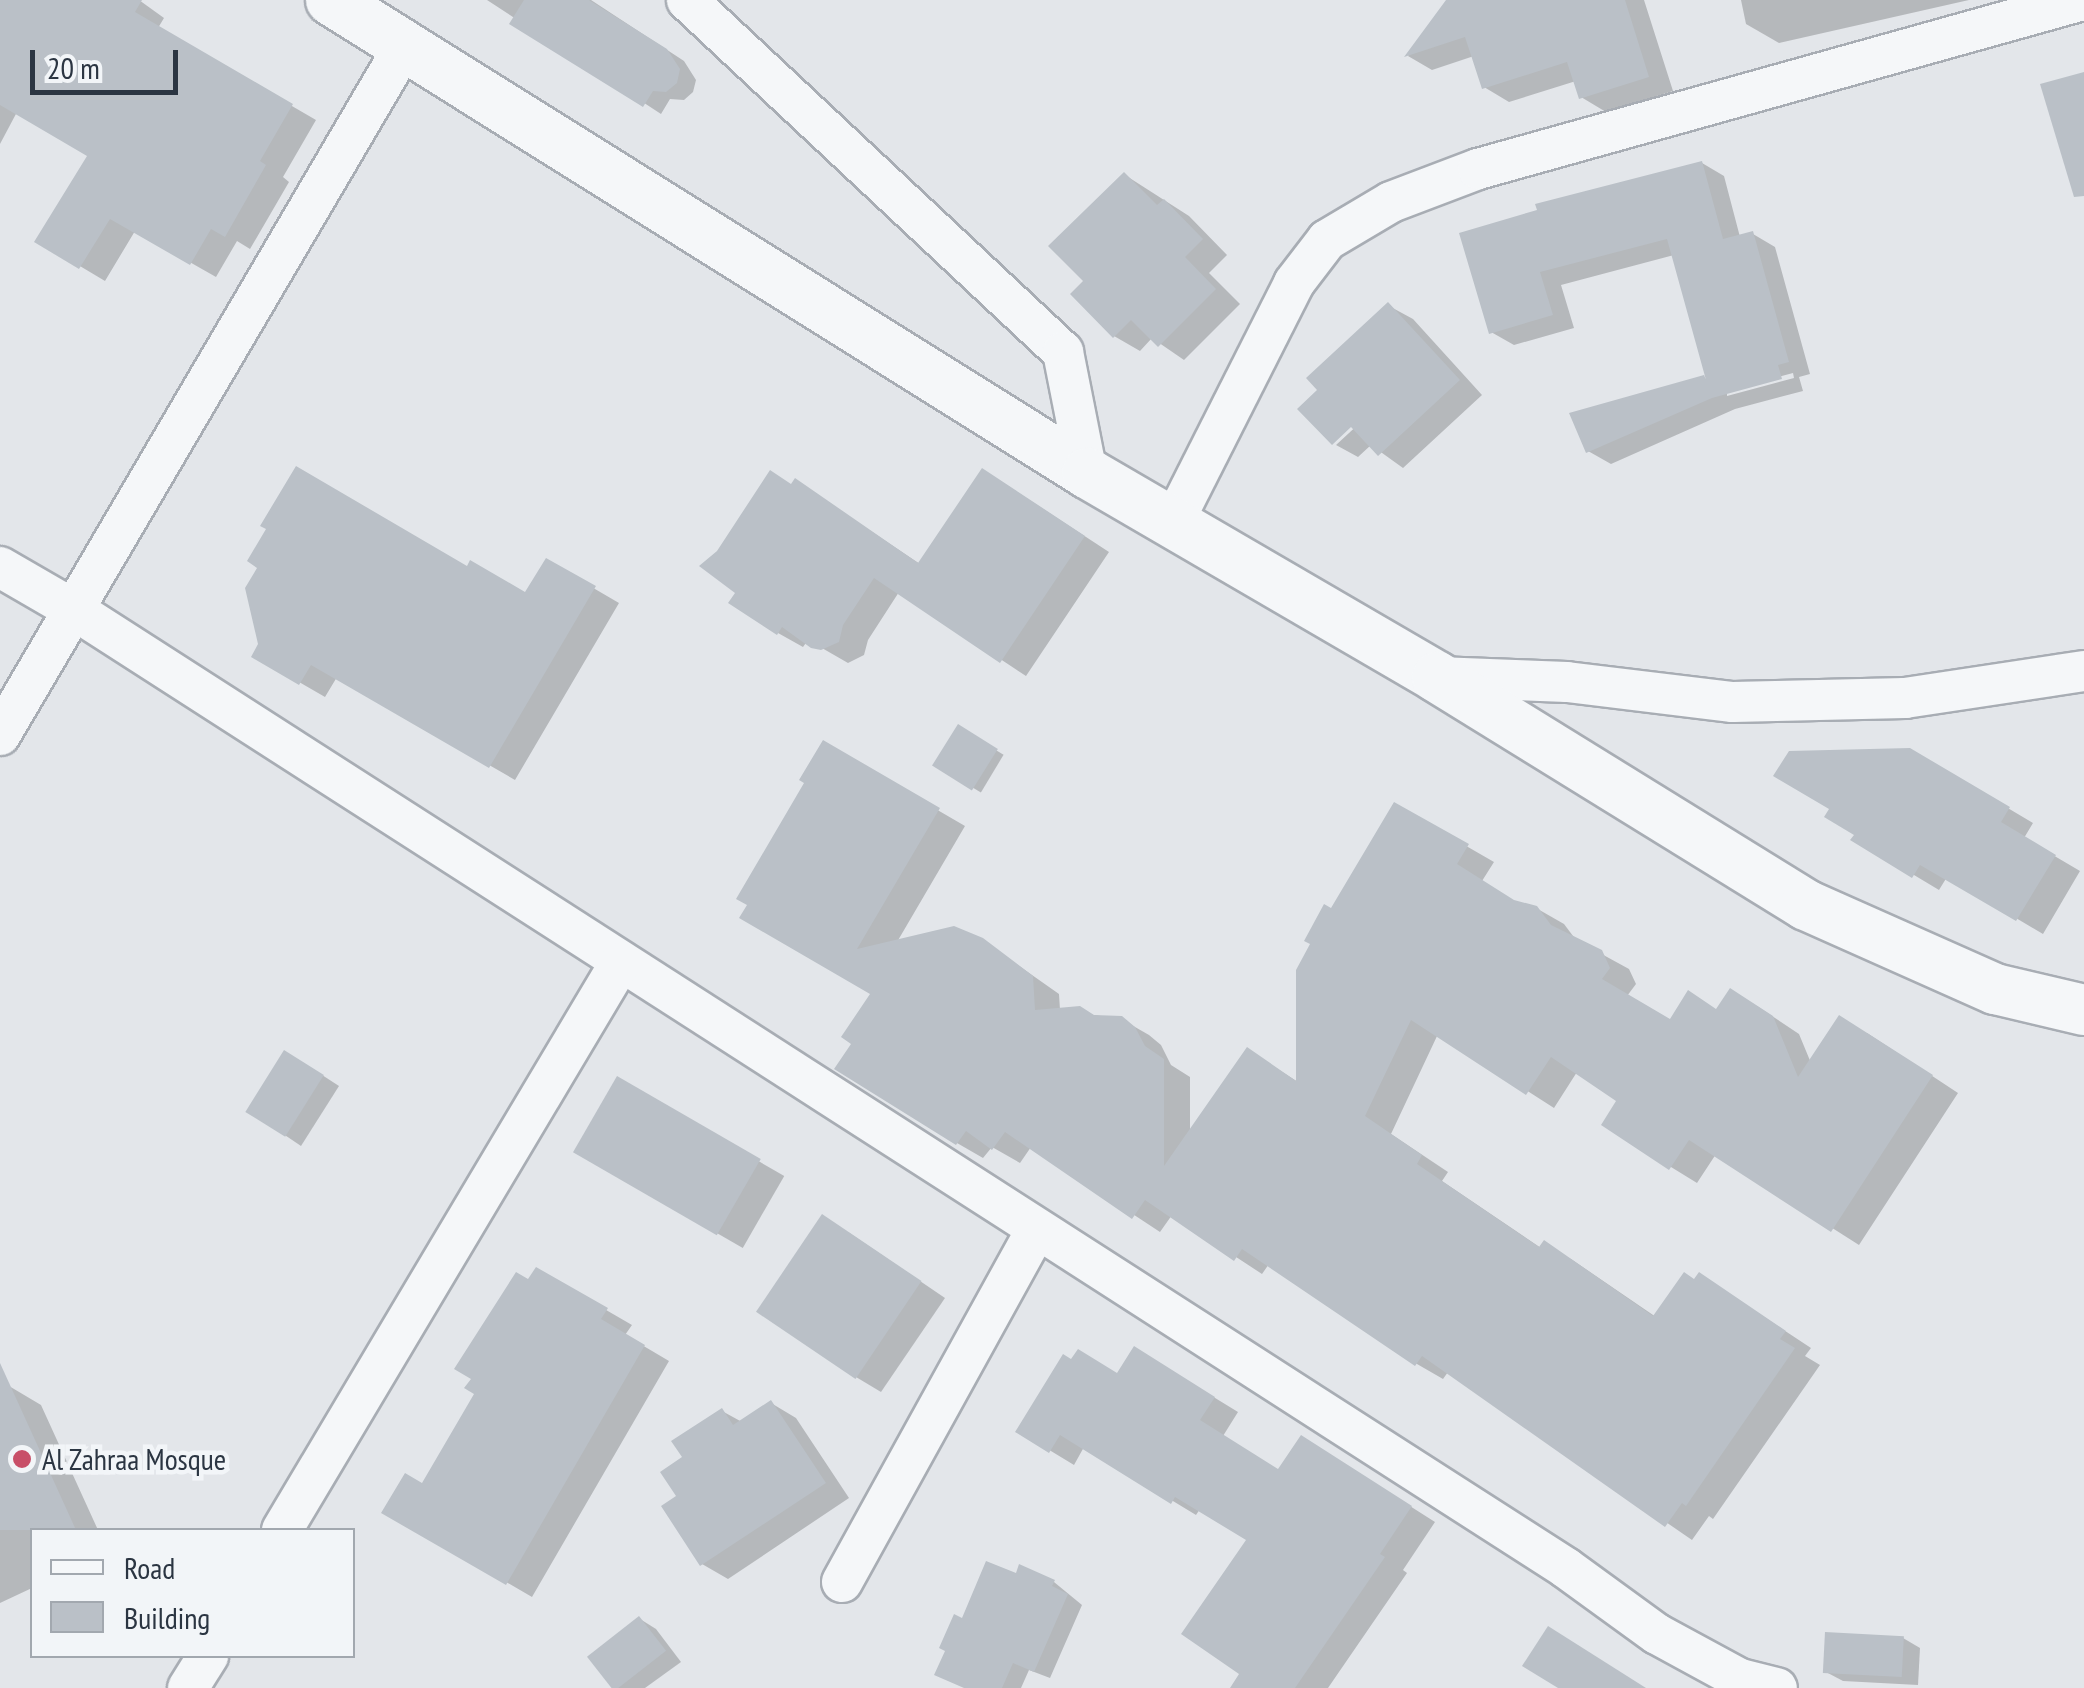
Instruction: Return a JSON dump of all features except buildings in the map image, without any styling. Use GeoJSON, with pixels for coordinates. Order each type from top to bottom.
{"type":"FeatureCollection","features":[{"type":"Feature","properties":{"kind":"street"},"geometry":{"type":"LineString","coordinates":[[331,0],[1087,473],[1437,677],[1806,905],[1994,989],[2084,1010]]}},
{"type":"Feature","properties":{"kind":"street"},"geometry":{"type":"LineString","coordinates":[[687,0],[1063,352],[1087,473]]}},
{"type":"Feature","properties":{"kind":"street"},"geometry":{"type":"LineString","coordinates":[[1173,523],[1294,283],[1327,240],[1391,202],[1478,170],[2083,0]]}},
{"type":"Feature","properties":{"kind":"street"},"geometry":{"type":"LineString","coordinates":[[0,735],[405,44]]}},
{"type":"Feature","properties":{"kind":"street"},"geometry":{"type":"LineString","coordinates":[[0,567],[76,611],[620,964],[1566,1568],[1657,1634],[1740,1679],[1778,1688]]}},
{"type":"Feature","properties":{"kind":"street"},"geometry":{"type":"LineString","coordinates":[[1437,677],[1567,682],[1733,702],[1906,698],[2084,671]]}},
{"type":"Feature","properties":{"kind":"street"},"geometry":{"type":"LineString","coordinates":[[283,1528],[620,964]]}},
{"type":"Feature","properties":{"kind":"street"},"geometry":{"type":"LineString","coordinates":[[842,1582],[1037,1229]]}},
{"type":"Feature","properties":{"kind":"street"},"geometry":{"type":"LineString","coordinates":[[188,1688],[207,1658]]}},
{"type":"Feature","properties":{"kind":"place","name":"Al Zahraa Mosque"},"geometry":{"type":"Point","coordinates":[22,1459]}}]}
